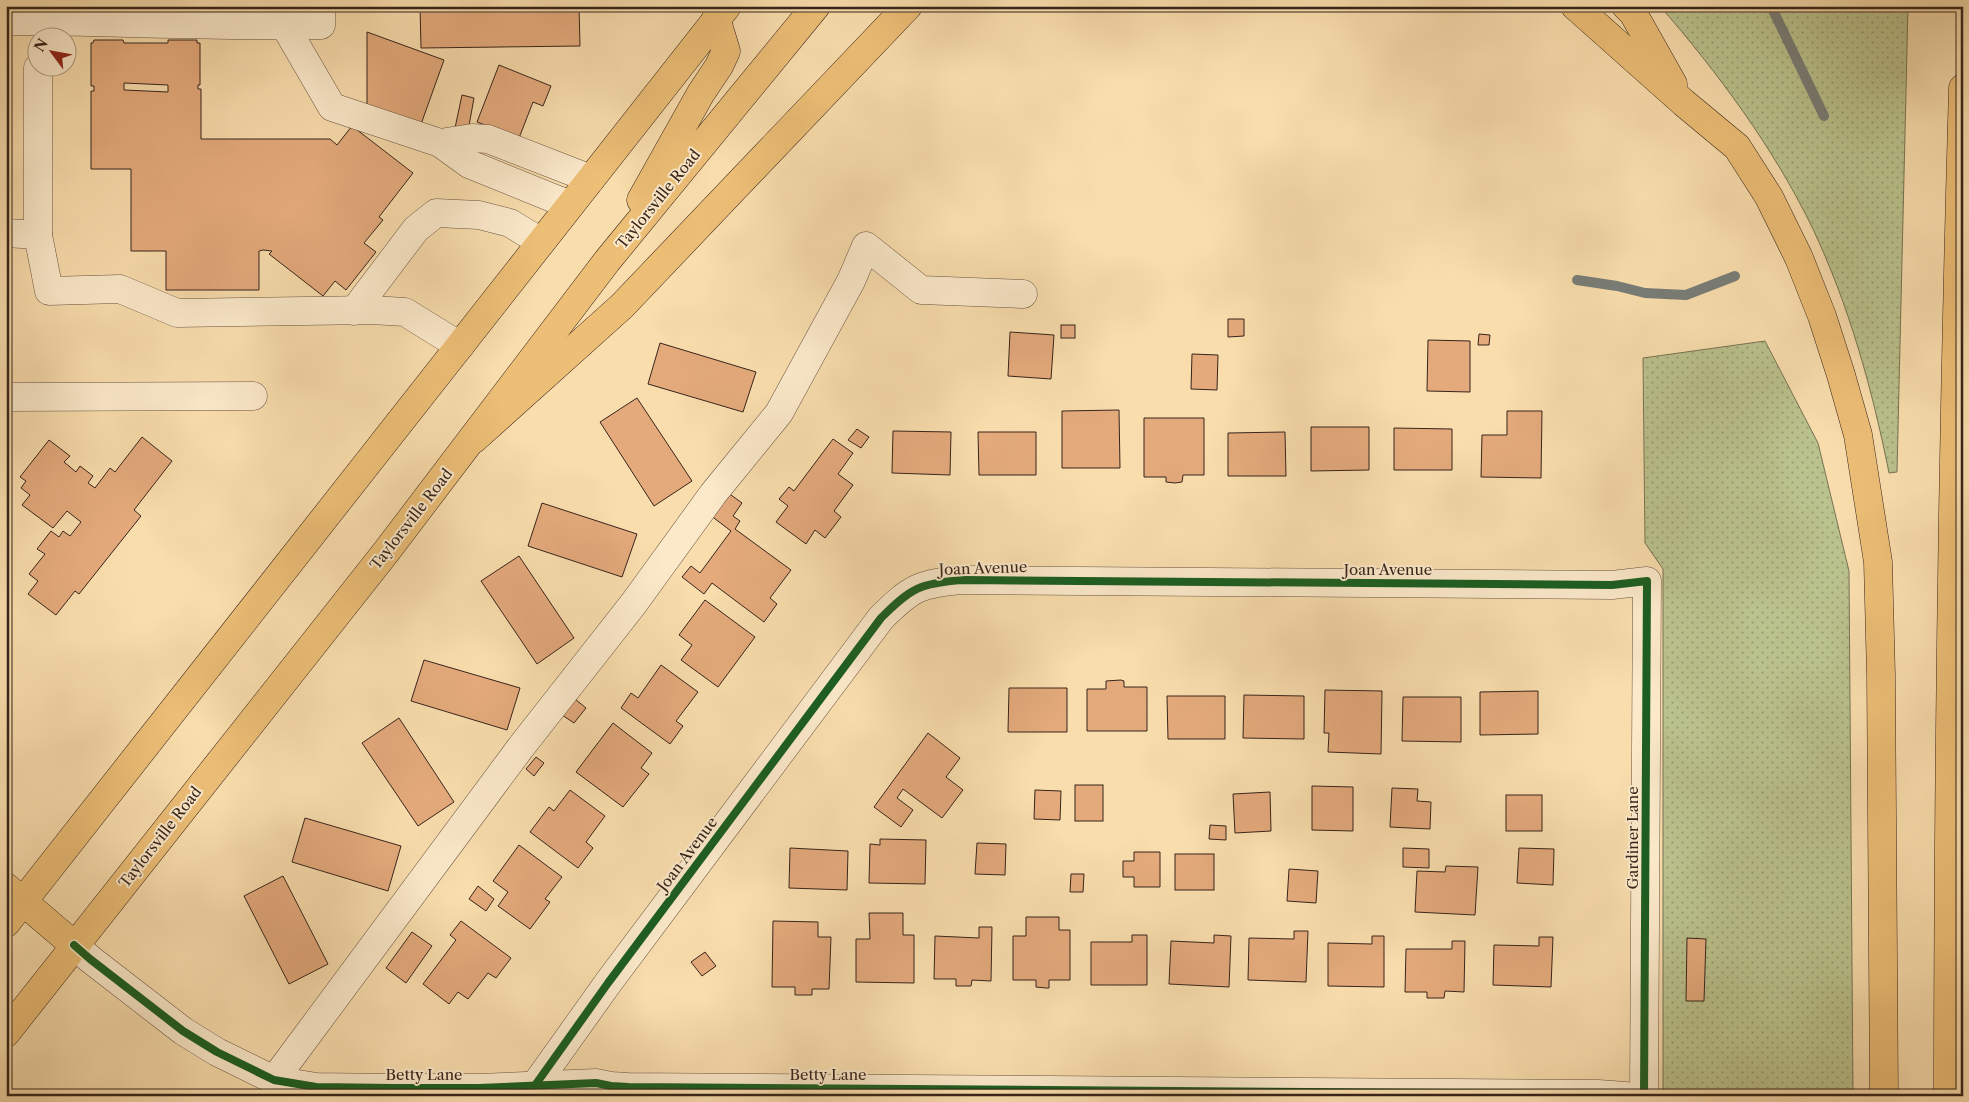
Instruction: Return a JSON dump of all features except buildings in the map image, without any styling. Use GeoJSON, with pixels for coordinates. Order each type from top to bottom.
{"type":"FeatureCollection","features":[{"type":"Feature","properties":{"kind":"main road","name":"Taylorsville Road"},"geometry":{"type":"LineString","coordinates":[[6,1033],[474,438],[607,261],[816,6]]}},
{"type":"Feature","properties":{"kind":"main road"},"geometry":{"type":"LineString","coordinates":[[474,438],[622,306],[908,6]]}},
{"type":"Feature","properties":{"kind":"main road"},"geometry":{"type":"LineString","coordinates":[[1575,6],[1684,103],[1737,147],[1768,197],[1799,258],[1822,316],[1841,374],[1858,434],[1878,562],[1881,675],[1884,1096]]}},
{"type":"Feature","properties":{"kind":"main road"},"geometry":{"type":"LineString","coordinates":[[1626,6],[1633,13],[1684,103]]}},
{"type":"Feature","properties":{"kind":"main road"},"geometry":{"type":"LineString","coordinates":[[607,261],[701,92],[719,66],[726,51],[722,10]]}},
{"type":"Feature","properties":{"kind":"main road"},"geometry":{"type":"LineString","coordinates":[[6,923],[15,894],[460,346],[722,10]]}},
{"type":"Feature","properties":{"kind":"main road"},"geometry":{"type":"LineString","coordinates":[[1948,1096],[1948,878],[1955,361],[1963,88]]}},
{"type":"Feature","properties":{"kind":"main road"},"geometry":{"type":"LineString","coordinates":[[15,894],[74,945]]}},
{"type":"Feature","properties":{"kind":"street"},"geometry":{"type":"LineString","coordinates":[[6,21],[38,22],[147,14],[246,16],[285,26],[321,25],[321,6]]}},
{"type":"Feature","properties":{"kind":"street"},"geometry":{"type":"LineString","coordinates":[[285,26],[332,107],[440,143],[469,164],[570,205]]}},
{"type":"Feature","properties":{"kind":"street"},"geometry":{"type":"LineString","coordinates":[[38,78],[38,234],[48,291],[120,289],[176,313],[354,310],[405,312],[460,346]]}},
{"type":"Feature","properties":{"kind":"street"},"geometry":{"type":"LineString","coordinates":[[440,143],[472,138],[488,139],[590,179]]}},
{"type":"Feature","properties":{"kind":"street"},"geometry":{"type":"LineString","coordinates":[[354,310],[416,229],[436,214],[479,215],[510,222],[541,242]]}},
{"type":"Feature","properties":{"kind":"street"},"geometry":{"type":"LineString","coordinates":[[6,233],[38,234]]}},
{"type":"Feature","properties":{"kind":"street"},"geometry":{"type":"LineString","coordinates":[[274,1080],[521,747],[634,603],[713,494],[779,413],[852,281],[866,246],[921,290],[1023,294]]}},
{"type":"Feature","properties":{"kind":"street"},"geometry":{"type":"LineString","coordinates":[[6,397],[253,396]]}},
{"type":"Feature","properties":{"kind":"street","name":"Joan Avenue"},"geometry":{"type":"LineString","coordinates":[[536,1084],[608,983],[881,618],[901,598],[919,587],[933,582],[963,580],[1604,584],[1647,581]]}},
{"type":"Feature","properties":{"kind":"street","name":"Gardiner Lane"},"geometry":{"type":"LineString","coordinates":[[1644,1096],[1647,581]]}},
{"type":"Feature","properties":{"kind":"street","name":"Betty Lane"},"geometry":{"type":"LineString","coordinates":[[74,945],[182,1030],[217,1052],[274,1080],[316,1086],[479,1088],[596,1082],[628,1091],[1578,1094],[1626,1096]]}},
{"type":"Feature","properties":{"kind":"green space"},"geometry":{"type":"Polygon","coordinates":[[[1660,6],[1908,6],[1897,472],[1889,473],[1867,378],[1848,317],[1825,256],[1797,197],[1762,140],[1723,84],[1660,6]]]}},
{"type":"Feature","properties":{"kind":"green space"},"geometry":{"type":"Polygon","coordinates":[[[1765,341],[1818,443],[1849,571],[1853,1096],[1663,1096],[1663,569],[1645,543],[1643,358],[1765,341]]]}},
{"type":"Feature","properties":{"kind":"waterway"},"geometry":{"type":"LineString","coordinates":[[1771,6],[1824,116]]}},
{"type":"Feature","properties":{"kind":"waterway"},"geometry":{"type":"LineString","coordinates":[[1577,280],[1617,286],[1645,293],[1686,295],[1735,276]]}},
{"type":"Feature","properties":{"kind":"cycle path"},"geometry":{"type":"LineString","coordinates":[[536,1084],[608,983],[881,618],[900,600],[917,589],[936,583],[963,580],[1612,585],[1647,581],[1644,1096]]}},
{"type":"Feature","properties":{"kind":"cycle path"},"geometry":{"type":"LineString","coordinates":[[74,945],[183,1031],[217,1052],[274,1080],[316,1087],[479,1088],[596,1083],[628,1087],[1598,1094],[1626,1096]]}}]}
